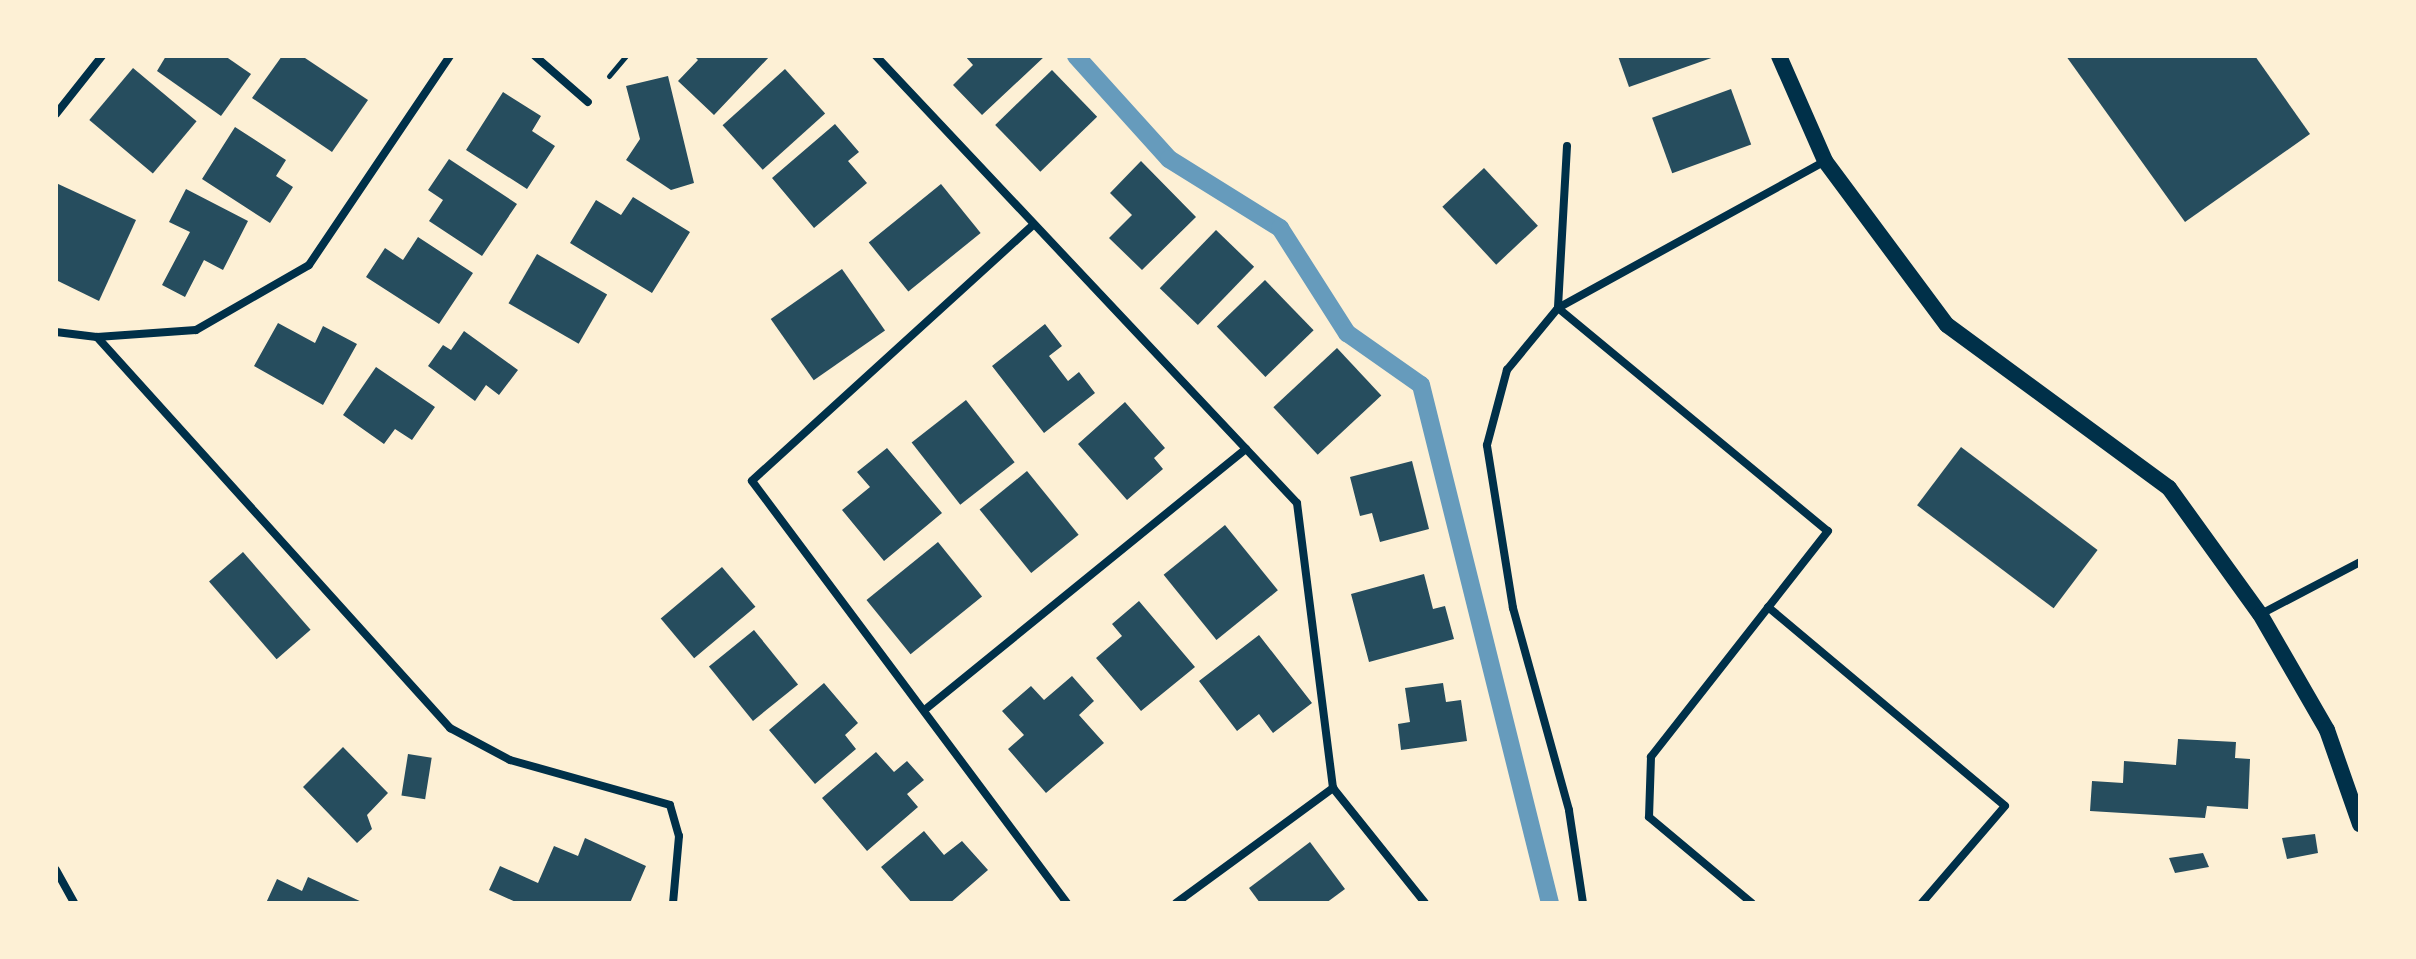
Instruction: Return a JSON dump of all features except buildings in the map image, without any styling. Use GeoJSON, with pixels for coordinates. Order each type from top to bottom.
{"type":"FeatureCollection","features":[{"type":"Feature","properties":{"kind":"main road"},"geometry":{"type":"LineString","coordinates":[[1779,56],[1825,161],[1947,325],[2169,488],[2260,614],[2327,730],[2360,824]]}},
{"type":"Feature","properties":{"kind":"street"},"geometry":{"type":"LineString","coordinates":[[56,114],[102,56]]}},
{"type":"Feature","properties":{"kind":"street"},"geometry":{"type":"LineString","coordinates":[[56,332],[97,337],[196,330],[309,265],[450,56]]}},
{"type":"Feature","properties":{"kind":"street"},"geometry":{"type":"LineString","coordinates":[[535,56],[588,102]]}},
{"type":"Feature","properties":{"kind":"street"},"geometry":{"type":"LineString","coordinates":[[876,56],[1297,503],[1333,788],[1425,903]]}},
{"type":"Feature","properties":{"kind":"street"},"geometry":{"type":"LineString","coordinates":[[1558,308],[1567,146]]}},
{"type":"Feature","properties":{"kind":"street"},"geometry":{"type":"LineString","coordinates":[[1583,903],[1569,810],[1513,608],[1487,445],[1507,370],[1558,308],[1825,161]]}},
{"type":"Feature","properties":{"kind":"street"},"geometry":{"type":"LineString","coordinates":[[1033,225],[752,481],[927,708],[1067,903]]}},
{"type":"Feature","properties":{"kind":"street"},"geometry":{"type":"LineString","coordinates":[[1558,308],[1828,531],[1651,757],[1649,817],[1752,903]]}},
{"type":"Feature","properties":{"kind":"street"},"geometry":{"type":"LineString","coordinates":[[97,337],[450,728],[510,760],[670,805],[679,836],[673,903]]}},
{"type":"Feature","properties":{"kind":"street"},"geometry":{"type":"LineString","coordinates":[[927,708],[1246,449]]}},
{"type":"Feature","properties":{"kind":"street"},"geometry":{"type":"LineString","coordinates":[[2260,614],[2360,562]]}},
{"type":"Feature","properties":{"kind":"street"},"geometry":{"type":"LineString","coordinates":[[1768,607],[2005,806],[1922,903]]}},
{"type":"Feature","properties":{"kind":"street"},"geometry":{"type":"LineString","coordinates":[[1176,903],[1333,788]]}},
{"type":"Feature","properties":{"kind":"street"},"geometry":{"type":"LineString","coordinates":[[56,870],[74,903]]}},
{"type":"Feature","properties":{"kind":"waterway"},"geometry":{"type":"LineString","coordinates":[[1076,56],[1169,159],[1280,228],[1347,333],[1421,385],[1550,903]]}}]}
